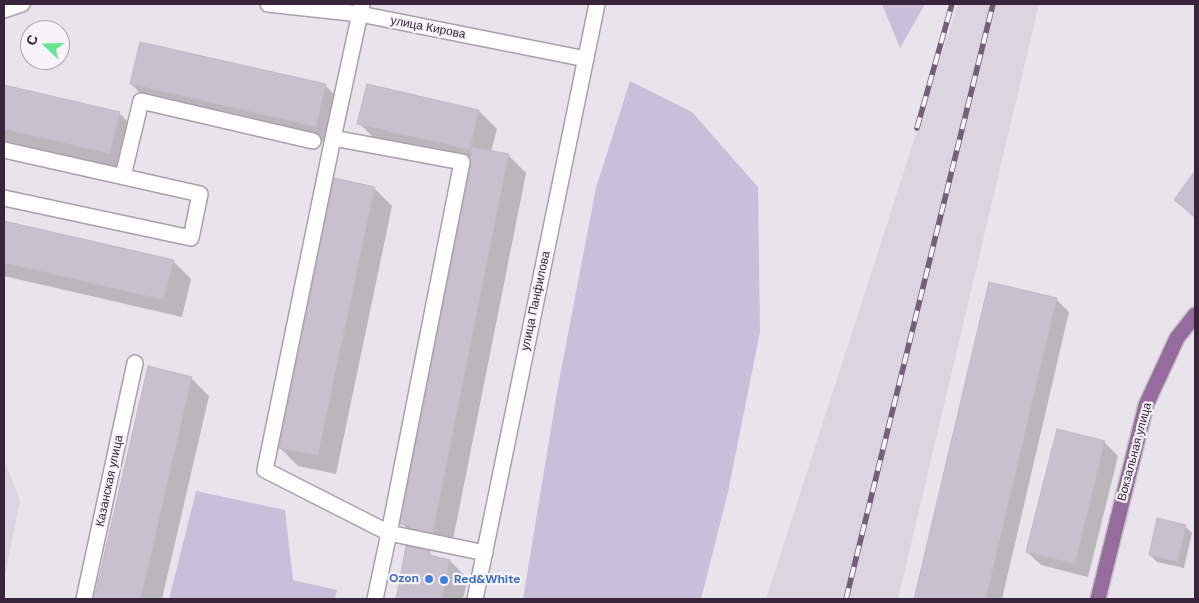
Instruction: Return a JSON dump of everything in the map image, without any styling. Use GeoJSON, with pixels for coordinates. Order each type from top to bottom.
{"type":"FeatureCollection","features":[{"type":"Feature","properties":{"kind":"main road","name":"Вокзальная улица"},"geometry":{"type":"LineString","coordinates":[[1098,599],[1146,405],[1177,338],[1195,314]]}},
{"type":"Feature","properties":{"kind":"street"},"geometry":{"type":"LineString","coordinates":[[4,10],[22,4]]}},
{"type":"Feature","properties":{"kind":"street","name":"улица Кирова"},"geometry":{"type":"LineString","coordinates":[[268,4],[361,9],[586,59]]}},
{"type":"Feature","properties":{"kind":"street","name":"улица Панфилова"},"geometry":{"type":"LineString","coordinates":[[476,599],[586,59],[592,5]]}},
{"type":"Feature","properties":{"kind":"street"},"geometry":{"type":"LineString","coordinates":[[361,9],[265,470],[389,533],[485,553]]}},
{"type":"Feature","properties":{"kind":"street"},"geometry":{"type":"LineString","coordinates":[[123,176],[141,101],[313,141]]}},
{"type":"Feature","properties":{"kind":"street"},"geometry":{"type":"LineString","coordinates":[[333,138],[462,162],[375,599]]}},
{"type":"Feature","properties":{"kind":"street"},"geometry":{"type":"LineString","coordinates":[[4,150],[200,194],[191,238],[4,198]]}},
{"type":"Feature","properties":{"kind":"street","name":"Казанская улица"},"geometry":{"type":"LineString","coordinates":[[84,599],[135,363]]}},
{"type":"Feature","properties":{"kind":"shaded area"},"geometry":{"type":"Polygon","coordinates":[[[882,4],[925,4],[900,48],[882,4]]]}},
{"type":"Feature","properties":{"kind":"shaded area"},"geometry":{"type":"Polygon","coordinates":[[[958,4],[1039,4],[898,599],[766,599],[958,4]]]}},
{"type":"Feature","properties":{"kind":"shaded area"},"geometry":{"type":"Polygon","coordinates":[[[630,81],[692,112],[758,187],[760,332],[728,492],[701,599],[523,599],[558,386],[596,188],[630,81]]]}},
{"type":"Feature","properties":{"kind":"shaded area"},"geometry":{"type":"Polygon","coordinates":[[[4,459],[20,501],[4,580],[4,459]]]}},
{"type":"Feature","properties":{"kind":"shaded area"},"geometry":{"type":"Polygon","coordinates":[[[196,491],[285,510],[293,580],[337,590],[335,599],[169,599],[196,491]]]}},
{"type":"Feature","properties":{"kind":"building"},"geometry":{"type":"Polygon","coordinates":[[[140,42],[326,84],[316,127],[130,84],[140,42]]]}},
{"type":"Feature","properties":{"kind":"building"},"geometry":{"type":"Polygon","coordinates":[[[367,84],[479,110],[470,150],[357,124],[367,84]]]}},
{"type":"Feature","properties":{"kind":"building"},"geometry":{"type":"Polygon","coordinates":[[[4,85],[120,112],[110,154],[4,129],[4,85]]]}},
{"type":"Feature","properties":{"kind":"building"},"geometry":{"type":"Polygon","coordinates":[[[472,147],[509,154],[433,533],[400,524],[471,164],[472,147]]]}},
{"type":"Feature","properties":{"kind":"building"},"geometry":{"type":"Polygon","coordinates":[[[1195,171],[1195,216],[1174,200],[1195,171]]]}},
{"type":"Feature","properties":{"kind":"building"},"geometry":{"type":"Polygon","coordinates":[[[334,178],[375,187],[318,456],[279,448],[334,178]]]}},
{"type":"Feature","properties":{"kind":"building"},"geometry":{"type":"Polygon","coordinates":[[[4,221],[174,260],[164,300],[4,263],[4,221]]]}},
{"type":"Feature","properties":{"kind":"building"},"geometry":{"type":"Polygon","coordinates":[[[989,282],[1057,298],[986,599],[914,599],[989,282]]]}},
{"type":"Feature","properties":{"kind":"building"},"geometry":{"type":"Polygon","coordinates":[[[148,366],[192,377],[141,599],[94,599],[148,366]]]}},
{"type":"Feature","properties":{"kind":"building"},"geometry":{"type":"Polygon","coordinates":[[[1057,429],[1105,441],[1075,564],[1026,552],[1057,429]]]}},
{"type":"Feature","properties":{"kind":"building"},"geometry":{"type":"Polygon","coordinates":[[[1157,518],[1186,525],[1178,562],[1149,555],[1157,518]]]}},
{"type":"Feature","properties":{"kind":"building"},"geometry":{"type":"Polygon","coordinates":[[[406,546],[430,551],[429,555],[450,560],[442,599],[396,599],[406,546]]]}},
{"type":"Feature","properties":{"kind":"railway"},"geometry":{"type":"LineString","coordinates":[[917,128],[952,4]]}},
{"type":"Feature","properties":{"kind":"railway"},"geometry":{"type":"LineString","coordinates":[[846,599],[993,4]]}},
{"type":"Feature","properties":{"kind":"place","name":"Ozon"},"geometry":{"type":"Point","coordinates":[429,579]}},
{"type":"Feature","properties":{"kind":"place","name":"Red&White"},"geometry":{"type":"Point","coordinates":[444,580]}}]}
